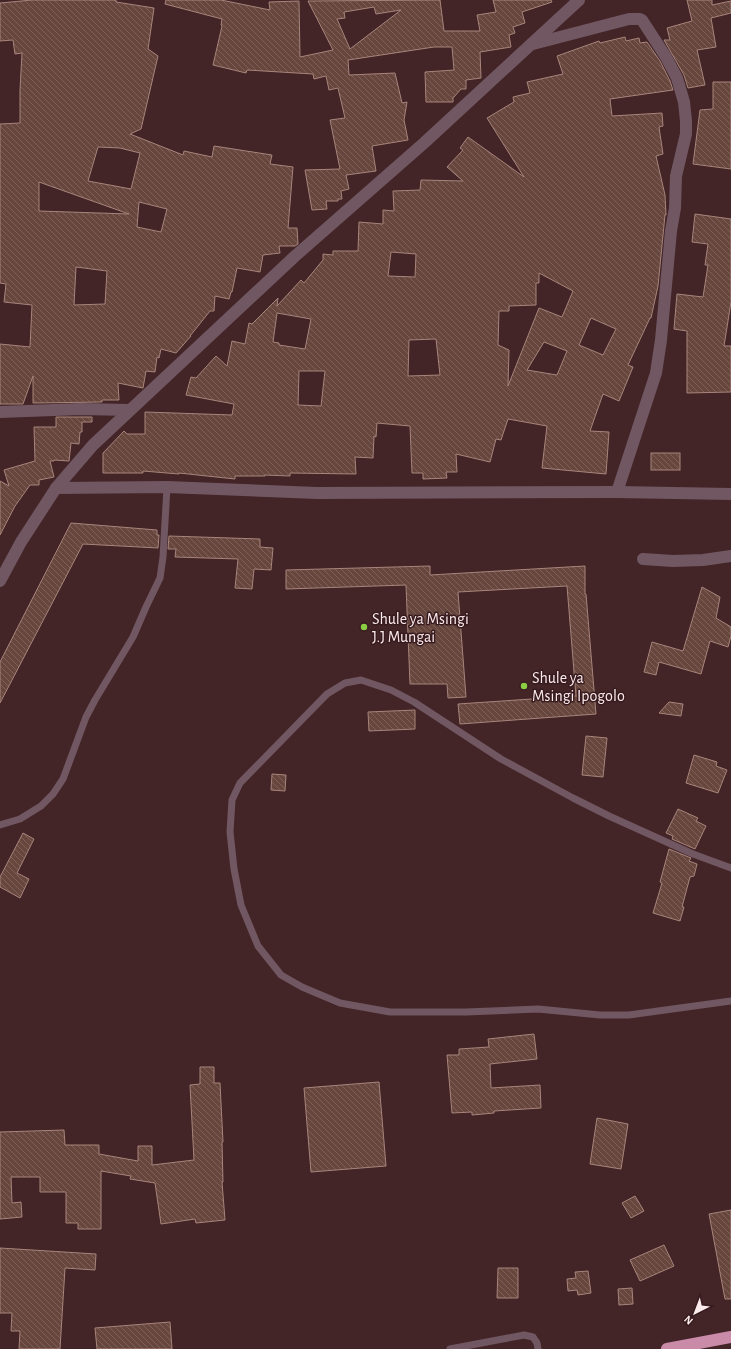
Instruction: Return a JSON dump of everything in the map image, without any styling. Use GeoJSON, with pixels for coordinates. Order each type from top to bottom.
{"type":"FeatureCollection","features":[{"type":"Feature","properties":{"kind":"highway"},"geometry":{"type":"LineString","coordinates":[[668,1349],[731,1337]]}},
{"type":"Feature","properties":{"kind":"street"},"geometry":{"type":"LineString","coordinates":[[0,581],[20,542],[56,488],[93,445],[294,257],[424,143],[579,0]]}},
{"type":"Feature","properties":{"kind":"street"},"geometry":{"type":"LineString","coordinates":[[530,45],[629,19],[640,19],[672,68],[677,78],[684,102],[686,134],[676,176],[675,208],[671,231],[661,340],[656,373],[617,492]]}},
{"type":"Feature","properties":{"kind":"street"},"geometry":{"type":"LineString","coordinates":[[0,412],[81,409],[129,410]]}},
{"type":"Feature","properties":{"kind":"street"},"geometry":{"type":"LineString","coordinates":[[56,488],[167,487],[317,493],[617,492],[731,494]]}},
{"type":"Feature","properties":{"kind":"street"},"geometry":{"type":"LineString","coordinates":[[643,559],[673,561],[703,560],[731,556]]}},
{"type":"Feature","properties":{"kind":"lane"},"geometry":{"type":"LineString","coordinates":[[0,825],[20,819],[41,806],[53,794],[63,779],[86,716],[133,637],[160,578],[164,557],[167,487]]}},
{"type":"Feature","properties":{"kind":"lane"},"geometry":{"type":"LineString","coordinates":[[731,868],[693,854],[573,798],[501,759],[414,702],[391,690],[361,680],[345,683],[327,694],[240,783],[232,800],[230,832],[234,869],[241,905],[258,946],[281,975],[302,987],[340,1002],[390,1012],[466,1012],[538,1009],[600,1015],[629,1015],[731,1001]]}},
{"type":"Feature","properties":{"kind":"lane"},"geometry":{"type":"LineString","coordinates":[[450,1349],[524,1335],[533,1337],[537,1343],[538,1349]]}},
{"type":"Feature","properties":{"kind":"building"},"geometry":{"type":"Polygon","coordinates":[[[32,0],[116,0],[116,2],[154,8],[148,49],[158,56],[141,129],[130,134],[183,155],[184,151],[212,157],[214,146],[272,155],[270,164],[293,167],[288,228],[297,228],[298,244],[295,246],[279,246],[280,253],[263,255],[260,272],[237,268],[229,299],[215,296],[214,311],[210,311],[176,353],[161,349],[159,358],[157,357],[155,372],[146,371],[143,388],[118,383],[119,400],[102,400],[102,402],[33,403],[33,376],[23,404],[0,404],[0,344],[30,347],[32,305],[4,302],[6,284],[0,283],[0,124],[20,123],[22,53],[15,54],[13,40],[0,41],[0,3],[32,0]],[[98,147],[88,181],[131,189],[140,153],[120,148],[98,147]],[[39,182],[39,211],[129,214],[39,182]],[[139,202],[137,227],[161,232],[167,209],[139,202]],[[76,267],[74,305],[105,304],[107,271],[76,267]]]}},
{"type":"Feature","properties":{"kind":"building"},"geometry":{"type":"Polygon","coordinates":[[[166,0],[221,0],[270,10],[269,2],[299,1],[300,57],[333,50],[308,1],[440,0],[444,31],[480,31],[477,15],[496,12],[493,0],[551,0],[552,2],[522,12],[525,23],[513,27],[515,33],[509,35],[511,47],[480,52],[481,78],[466,80],[466,89],[461,89],[453,97],[453,102],[426,102],[425,72],[454,70],[452,47],[434,47],[348,60],[349,75],[395,73],[402,103],[407,102],[404,120],[408,140],[372,146],[376,171],[346,175],[349,189],[341,191],[342,199],[338,199],[338,201],[326,201],[327,209],[312,210],[305,170],[340,169],[330,120],[345,118],[338,88],[329,90],[326,76],[314,79],[313,74],[247,70],[246,73],[213,65],[222,26],[222,19],[165,4],[166,0]],[[374,7],[344,12],[345,18],[337,19],[350,49],[401,10],[376,14],[374,7]]]}},
{"type":"Feature","properties":{"kind":"building"},"geometry":{"type":"Polygon","coordinates":[[[687,0],[712,0],[712,5],[731,1],[731,13],[711,18],[716,47],[697,50],[705,85],[688,88],[684,75],[664,40],[670,40],[667,28],[692,21],[687,0]]]}},
{"type":"Feature","properties":{"kind":"building"},"geometry":{"type":"Polygon","coordinates":[[[625,37],[626,41],[639,38],[640,43],[647,42],[660,61],[673,90],[610,99],[612,116],[662,113],[663,126],[659,127],[663,154],[656,156],[665,195],[666,215],[658,286],[651,318],[628,365],[633,367],[619,401],[603,394],[590,431],[609,432],[606,474],[542,468],[547,426],[508,419],[501,440],[496,439],[490,462],[456,454],[457,472],[446,472],[447,478],[423,479],[423,473],[412,473],[410,426],[377,423],[376,437],[374,436],[373,458],[355,457],[356,474],[290,473],[290,476],[235,476],[235,479],[143,471],[143,473],[103,473],[103,453],[124,431],[127,434],[145,434],[145,412],[232,415],[234,404],[186,395],[191,377],[196,378],[216,356],[227,366],[232,341],[245,344],[249,323],[252,324],[278,298],[277,306],[301,280],[304,283],[323,260],[323,254],[333,255],[333,251],[358,251],[359,222],[383,224],[383,210],[394,211],[393,191],[420,190],[421,180],[463,181],[447,167],[463,150],[460,148],[468,137],[524,177],[487,118],[514,102],[513,97],[530,93],[527,82],[563,74],[557,56],[599,41],[600,43],[625,37]],[[391,252],[388,276],[415,277],[416,254],[391,252]],[[539,273],[539,283],[536,283],[536,305],[509,306],[509,311],[499,311],[498,345],[509,350],[508,386],[539,308],[562,317],[573,291],[539,273]],[[277,313],[273,342],[279,343],[279,345],[305,349],[311,319],[277,313]],[[591,318],[579,345],[603,355],[616,329],[591,318]],[[436,339],[409,340],[408,376],[440,375],[436,339]],[[544,342],[527,370],[557,375],[567,351],[544,342]],[[299,371],[298,405],[321,406],[325,371],[299,371]]]}},
{"type":"Feature","properties":{"kind":"building"},"geometry":{"type":"Polygon","coordinates":[[[713,82],[731,82],[731,169],[693,164],[700,110],[713,109],[713,82]]]}},
{"type":"Feature","properties":{"kind":"building"},"geometry":{"type":"Polygon","coordinates":[[[695,214],[731,219],[731,302],[724,346],[731,346],[731,392],[687,393],[687,331],[674,329],[677,294],[703,297],[708,265],[705,265],[708,244],[692,242],[695,214]]]}},
{"type":"Feature","properties":{"kind":"building"},"geometry":{"type":"Polygon","coordinates":[[[56,417],[92,417],[92,422],[82,422],[82,432],[80,432],[79,444],[71,443],[69,461],[50,461],[54,477],[39,480],[39,485],[30,485],[15,506],[0,535],[0,481],[9,486],[4,470],[35,461],[34,427],[56,427],[56,417]]]}},
{"type":"Feature","properties":{"kind":"building"},"geometry":{"type":"Polygon","coordinates":[[[651,453],[680,453],[680,470],[651,470],[651,453]]]}},
{"type":"Feature","properties":{"kind":"building"},"geometry":{"type":"Polygon","coordinates":[[[71,523],[157,530],[157,535],[159,535],[158,548],[83,544],[0,703],[0,662],[71,523]]]}},
{"type":"Feature","properties":{"kind":"building"},"geometry":{"type":"Polygon","coordinates":[[[169,536],[260,539],[260,547],[273,548],[271,570],[254,569],[252,589],[235,588],[238,559],[175,557],[176,549],[168,549],[169,536]]]}},
{"type":"Feature","properties":{"kind":"building"},"geometry":{"type":"Polygon","coordinates":[[[430,566],[430,575],[585,566],[585,594],[596,714],[460,724],[458,704],[576,696],[567,586],[458,592],[466,697],[448,698],[447,684],[410,684],[406,585],[286,589],[286,570],[430,566]]]}},
{"type":"Feature","properties":{"kind":"building"},"geometry":{"type":"Polygon","coordinates":[[[702,587],[720,597],[716,618],[731,627],[731,636],[728,647],[710,641],[701,674],[659,662],[656,675],[644,672],[652,642],[683,651],[702,587]]]}},
{"type":"Feature","properties":{"kind":"building"},"geometry":{"type":"Polygon","coordinates":[[[669,702],[683,704],[681,716],[659,713],[669,702]]]}},
{"type":"Feature","properties":{"kind":"building"},"geometry":{"type":"Polygon","coordinates":[[[415,710],[415,729],[369,731],[368,712],[415,710]]]}},
{"type":"Feature","properties":{"kind":"building"},"geometry":{"type":"Polygon","coordinates":[[[586,736],[607,738],[603,777],[582,775],[586,736]]]}},
{"type":"Feature","properties":{"kind":"building"},"geometry":{"type":"Polygon","coordinates":[[[694,755],[717,762],[716,766],[727,770],[718,793],[686,783],[694,755]]]}},
{"type":"Feature","properties":{"kind":"building"},"geometry":{"type":"Polygon","coordinates":[[[272,774],[286,775],[285,791],[271,790],[272,774]]]}},
{"type":"Feature","properties":{"kind":"building"},"geometry":{"type":"Polygon","coordinates":[[[678,809],[698,818],[696,821],[706,826],[695,849],[672,839],[673,836],[666,833],[678,809]]]}},
{"type":"Feature","properties":{"kind":"building"},"geometry":{"type":"Polygon","coordinates":[[[23,833],[34,839],[17,873],[29,879],[20,898],[0,887],[0,877],[23,833]]]}},
{"type":"Feature","properties":{"kind":"building"},"geometry":{"type":"Polygon","coordinates":[[[669,849],[691,858],[689,861],[697,864],[694,876],[690,877],[680,921],[653,913],[662,883],[660,882],[669,849]]]}},
{"type":"Feature","properties":{"kind":"building"},"geometry":{"type":"Polygon","coordinates":[[[534,1034],[537,1059],[490,1064],[491,1088],[540,1085],[541,1108],[494,1111],[494,1113],[472,1115],[472,1112],[452,1113],[447,1055],[459,1055],[459,1049],[489,1047],[488,1039],[534,1034]]]}},
{"type":"Feature","properties":{"kind":"building"},"geometry":{"type":"Polygon","coordinates":[[[200,1067],[214,1067],[214,1083],[220,1083],[223,1142],[222,1182],[225,1220],[196,1223],[195,1219],[161,1224],[155,1183],[130,1179],[131,1176],[101,1171],[101,1229],[78,1229],[78,1223],[66,1223],[66,1192],[40,1192],[40,1177],[11,1177],[12,1203],[21,1202],[22,1217],[0,1219],[0,1132],[64,1130],[65,1145],[99,1145],[99,1154],[138,1161],[138,1146],[152,1146],[152,1165],[194,1160],[190,1085],[200,1084],[200,1067]]]}},
{"type":"Feature","properties":{"kind":"building"},"geometry":{"type":"Polygon","coordinates":[[[379,1082],[386,1166],[311,1172],[304,1088],[379,1082]]]}},
{"type":"Feature","properties":{"kind":"building"},"geometry":{"type":"Polygon","coordinates":[[[597,1118],[628,1124],[621,1169],[590,1164],[597,1118]]]}},
{"type":"Feature","properties":{"kind":"building"},"geometry":{"type":"Polygon","coordinates":[[[635,1196],[644,1211],[631,1218],[622,1203],[635,1196]]]}},
{"type":"Feature","properties":{"kind":"building"},"geometry":{"type":"Polygon","coordinates":[[[731,1210],[731,1299],[725,1299],[709,1214],[731,1210]]]}},
{"type":"Feature","properties":{"kind":"building"},"geometry":{"type":"Polygon","coordinates":[[[664,1245],[674,1266],[640,1281],[630,1260],[664,1245]]]}},
{"type":"Feature","properties":{"kind":"building"},"geometry":{"type":"Polygon","coordinates":[[[0,1248],[96,1254],[95,1270],[65,1268],[60,1349],[19,1349],[20,1331],[11,1331],[12,1313],[0,1313],[0,1248]]]}},
{"type":"Feature","properties":{"kind":"building"},"geometry":{"type":"Polygon","coordinates":[[[498,1268],[518,1268],[518,1298],[497,1298],[498,1268]]]}},
{"type":"Feature","properties":{"kind":"building"},"geometry":{"type":"Polygon","coordinates":[[[588,1271],[591,1293],[578,1295],[577,1290],[568,1291],[567,1279],[576,1278],[575,1272],[588,1271]]]}},
{"type":"Feature","properties":{"kind":"building"},"geometry":{"type":"Polygon","coordinates":[[[632,1288],[633,1304],[619,1305],[618,1289],[632,1288]]]}},
{"type":"Feature","properties":{"kind":"building"},"geometry":{"type":"Polygon","coordinates":[[[170,1322],[172,1349],[97,1349],[95,1328],[170,1322]]]}},
{"type":"Feature","properties":{"kind":"place","name":"Shule ya Msingi J.J Mungai"},"geometry":{"type":"Point","coordinates":[364,627]}},
{"type":"Feature","properties":{"kind":"place","name":"Shule ya Msingi Ipogolo"},"geometry":{"type":"Point","coordinates":[524,686]}}]}
